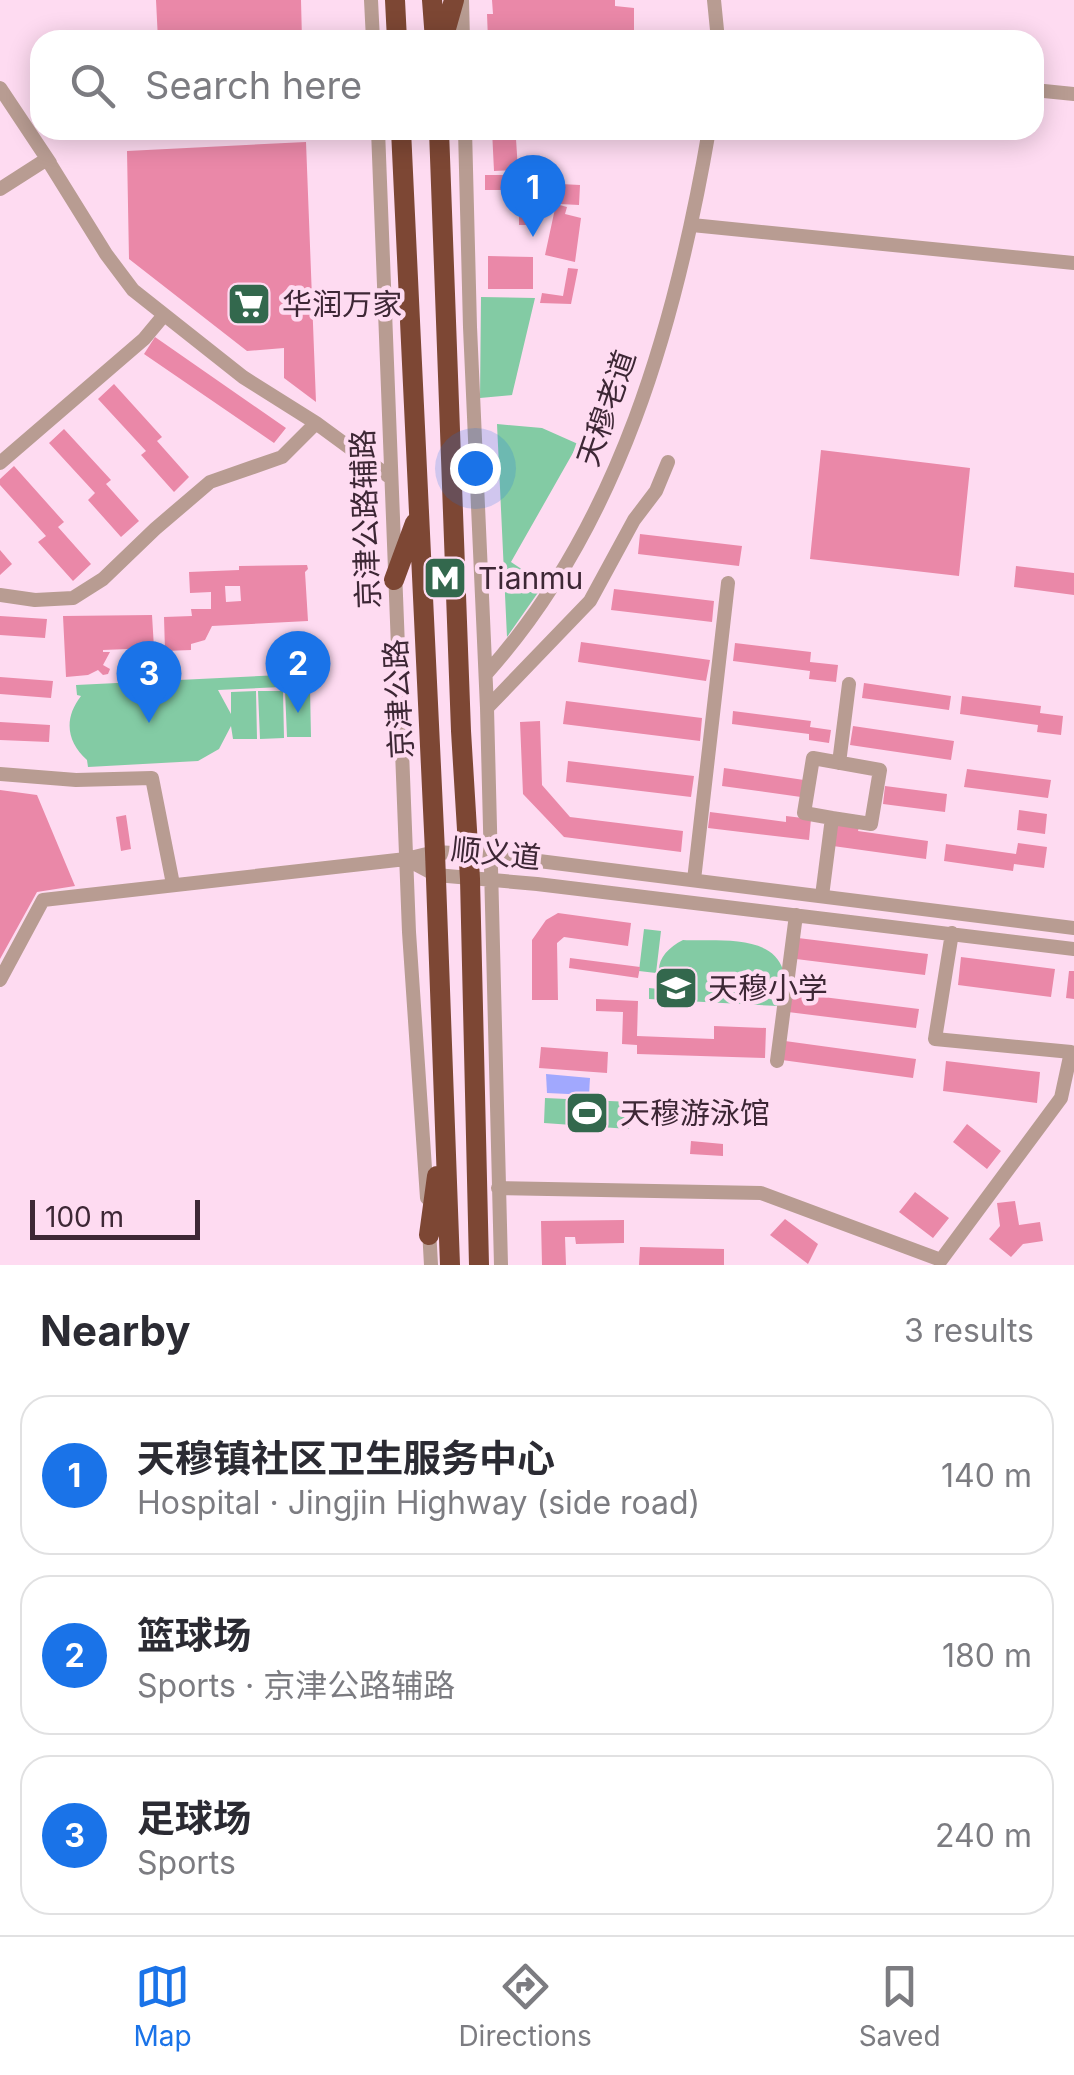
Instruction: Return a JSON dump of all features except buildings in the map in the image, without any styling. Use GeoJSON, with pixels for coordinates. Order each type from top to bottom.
{"type":"FeatureCollection","features":[{"type":"Feature","properties":{"kind":"highway"},"geometry":{"type":"LineString","coordinates":[[396,0],[397,30]]}},
{"type":"Feature","properties":{"kind":"highway"},"geometry":{"type":"LineString","coordinates":[[432,0],[444,30]]}},
{"type":"Feature","properties":{"kind":"highway"},"geometry":{"type":"LineString","coordinates":[[446,0],[447,30]]}},
{"type":"Feature","properties":{"kind":"highway"},"geometry":{"type":"LineString","coordinates":[[448,30],[454,0]]}},
{"type":"Feature","properties":{"kind":"highway","name":"京津公路"},"geometry":{"type":"LineString","coordinates":[[401,140],[450,1265]]}},
{"type":"Feature","properties":{"kind":"highway","name":"京津公路"},"geometry":{"type":"LineString","coordinates":[[439,140],[469,853],[481,879],[480,1263]]}},
{"type":"Feature","properties":{"kind":"highway"},"geometry":{"type":"LineString","coordinates":[[394,580],[419,512]]}},
{"type":"Feature","properties":{"kind":"highway"},"geometry":{"type":"LineString","coordinates":[[429,1236],[444,1119]]}},
{"type":"Feature","properties":{"kind":"street"},"geometry":{"type":"LineString","coordinates":[[371,0],[372,30]]}},
{"type":"Feature","properties":{"kind":"street"},"geometry":{"type":"LineString","coordinates":[[450,30],[462,0]]}},
{"type":"Feature","properties":{"kind":"street"},"geometry":{"type":"LineString","coordinates":[[714,0],[717,30]]}},
{"type":"Feature","properties":{"kind":"street"},"geometry":{"type":"LineString","coordinates":[[0,88],[30,134]]}},
{"type":"Feature","properties":{"kind":"street"},"geometry":{"type":"LineString","coordinates":[[1044,91],[1074,94]]}},
{"type":"Feature","properties":{"kind":"street"},"geometry":{"type":"LineString","coordinates":[[34,140],[133,290],[242,376],[316,423],[390,478]]}},
{"type":"Feature","properties":{"kind":"street","name":"京津公路辅路"},"geometry":{"type":"LineString","coordinates":[[378,140],[412,1005],[430,1265]]}},
{"type":"Feature","properties":{"kind":"street"},"geometry":{"type":"LineString","coordinates":[[465,140],[491,856],[481,879],[501,1265]]}},
{"type":"Feature","properties":{"kind":"street","name":"天穆老道"},"geometry":{"type":"LineString","coordinates":[[486,674],[540,604],[599,508],[637,414],[692,225],[706,140]]}},
{"type":"Feature","properties":{"kind":"street"},"geometry":{"type":"LineString","coordinates":[[0,189],[48,161]]}},
{"type":"Feature","properties":{"kind":"street"},"geometry":{"type":"LineString","coordinates":[[692,225],[1074,264]]}},
{"type":"Feature","properties":{"kind":"street"},"geometry":{"type":"LineString","coordinates":[[443,267],[459,311],[473,371]]}},
{"type":"Feature","properties":{"kind":"street"},"geometry":{"type":"LineString","coordinates":[[0,463],[144,338],[164,315]]}},
{"type":"Feature","properties":{"kind":"street"},"geometry":{"type":"LineString","coordinates":[[0,595],[35,600],[73,598],[103,580],[210,482],[282,457],[316,423]]}},
{"type":"Feature","properties":{"kind":"street"},"geometry":{"type":"LineString","coordinates":[[487,708],[590,600],[634,520],[656,491],[668,462]]}},
{"type":"Feature","properties":{"kind":"street"},"geometry":{"type":"LineString","coordinates":[[694,880],[728,583]]}},
{"type":"Feature","properties":{"kind":"street"},"geometry":{"type":"LineString","coordinates":[[839,763],[850,684]]}},
{"type":"Feature","properties":{"kind":"street"},"geometry":{"type":"LineString","coordinates":[[813,758],[880,770],[871,824],[832,818],[804,813],[813,758]]}},
{"type":"Feature","properties":{"kind":"street"},"geometry":{"type":"LineString","coordinates":[[0,774],[76,780],[152,778],[173,884]]}},
{"type":"Feature","properties":{"kind":"street"},"geometry":{"type":"LineString","coordinates":[[822,896],[832,818]]}},
{"type":"Feature","properties":{"kind":"street","name":"顺义道"},"geometry":{"type":"LineString","coordinates":[[406,859],[435,852],[469,853],[1074,928]]}},
{"type":"Feature","properties":{"kind":"street"},"geometry":{"type":"LineString","coordinates":[[0,980],[44,900],[406,859]]}},
{"type":"Feature","properties":{"kind":"street","name":"顺义道"},"geometry":{"type":"LineString","coordinates":[[406,859],[436,875],[1074,949]]}},
{"type":"Feature","properties":{"kind":"street"},"geometry":{"type":"LineString","coordinates":[[777,1061],[792,892]]}},
{"type":"Feature","properties":{"kind":"street"},"geometry":{"type":"LineString","coordinates":[[498,1188],[760,1193],[945,1262],[1068,1102],[1071,1052],[935,1039],[952,933]]}},
{"type":"Feature","properties":{"kind":"green space"},"geometry":{"type":"Polygon","coordinates":[[[481,297],[535,298],[512,395],[480,398],[481,297]]]}},
{"type":"Feature","properties":{"kind":"green space"},"geometry":{"type":"Polygon","coordinates":[[[497,424],[542,428],[578,444],[511,562],[544,584],[507,637],[497,424]]]}},
{"type":"Feature","properties":{"kind":"green space"},"geometry":{"type":"Polygon","coordinates":[[[281,675],[282,687],[218,690],[231,714],[231,692],[256,691],[257,739],[233,739],[231,726],[219,749],[198,761],[88,767],[71,737],[70,721],[81,696],[77,695],[76,685],[281,675]]]}},
{"type":"Feature","properties":{"kind":"green space"},"geometry":{"type":"Polygon","coordinates":[[[310,689],[311,737],[287,737],[285,690],[310,689]]]}},
{"type":"Feature","properties":{"kind":"green space"},"geometry":{"type":"Polygon","coordinates":[[[258,691],[283,691],[284,738],[260,739],[258,691]]]}},
{"type":"Feature","properties":{"kind":"green space"},"geometry":{"type":"Polygon","coordinates":[[[644,929],[661,931],[656,973],[639,971],[644,929]]]}},
{"type":"Feature","properties":{"kind":"green space"},"geometry":{"type":"Polygon","coordinates":[[[683,940],[740,942],[767,950],[783,970],[771,994],[779,995],[778,1006],[649,999],[649,988],[668,990],[660,975],[660,962],[683,940]]]}},
{"type":"Feature","properties":{"kind":"green space","name":"天穆游泳馆"},"geometry":{"type":"Polygon","coordinates":[[[545,1098],[631,1102],[629,1129],[544,1123],[545,1098]]]}},
{"type":"Feature","properties":{"kind":"water"},"geometry":{"type":"Polygon","coordinates":[[[546,1074],[590,1078],[589,1095],[547,1093],[546,1074]]]}},
{"type":"Feature","properties":{"kind":"place","name":"天穆镇社区卫生服务中心"},"geometry":{"type":"Point","coordinates":[533,237]}},
{"type":"Feature","properties":{"kind":"place","name":"华润万家"},"geometry":{"type":"Point","coordinates":[249,304]}},
{"type":"Feature","properties":{"kind":"place","name":"Tianmu"},"geometry":{"type":"Point","coordinates":[445,578]}},
{"type":"Feature","properties":{"kind":"place","name":"篮球场"},"geometry":{"type":"Point","coordinates":[298,713]}},
{"type":"Feature","properties":{"kind":"place","name":"足球场"},"geometry":{"type":"Point","coordinates":[149,723]}},
{"type":"Feature","properties":{"kind":"place","name":"天穆小学"},"geometry":{"type":"Point","coordinates":[676,988]}},
{"type":"Feature","properties":{"kind":"place","name":"天穆游泳馆"},"geometry":{"type":"Point","coordinates":[587,1113]}}]}
